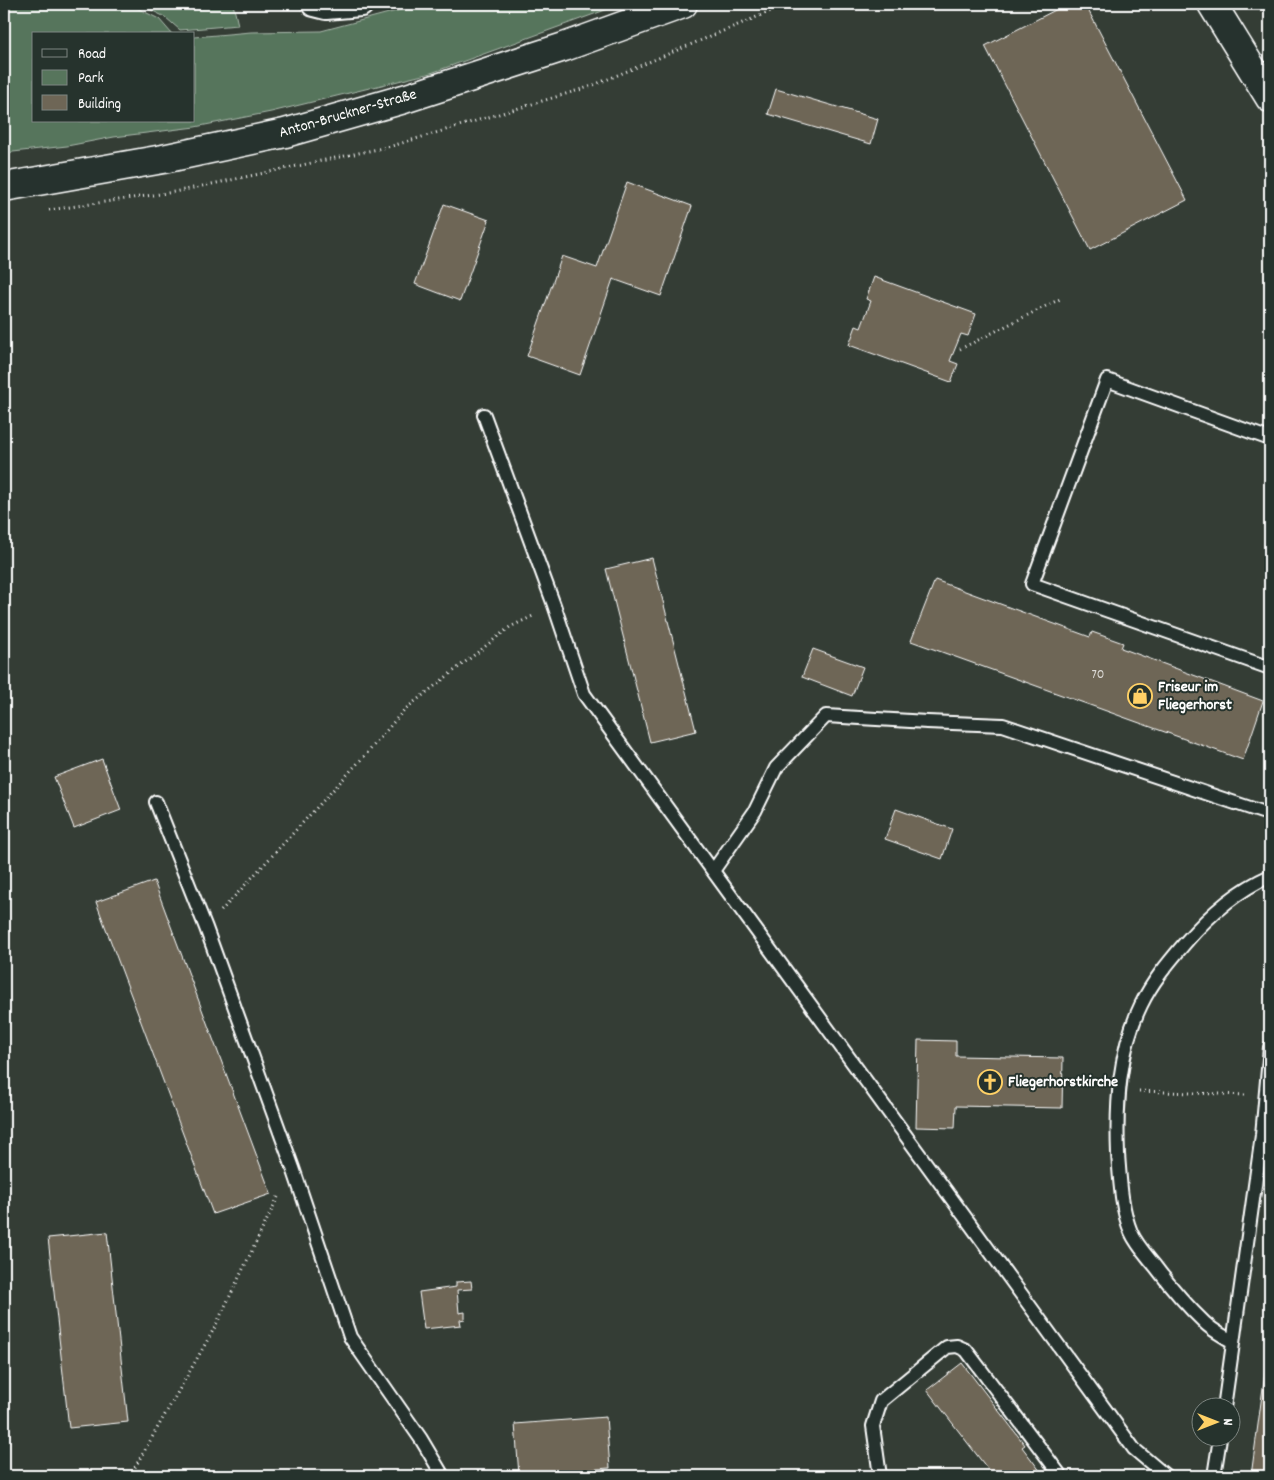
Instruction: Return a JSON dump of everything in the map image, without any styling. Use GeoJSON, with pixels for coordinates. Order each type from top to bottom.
{"type":"FeatureCollection","features":[{"type":"Feature","properties":{"kind":"main road","name":"Anton-Bruckner-Straße"},"geometry":{"type":"LineString","coordinates":[[4,187],[163,159],[285,133],[404,99],[564,47],[683,4]]}},
{"type":"Feature","properties":{"kind":"main road"},"geometry":{"type":"LineString","coordinates":[[1212,4],[1270,98]]}},
{"type":"Feature","properties":{"kind":"street"},"geometry":{"type":"LineString","coordinates":[[314,4],[326,7],[361,4]]}},
{"type":"Feature","properties":{"kind":"lane"},"geometry":{"type":"LineString","coordinates":[[1270,439],[1107,380],[1032,584],[1270,668]]}},
{"type":"Feature","properties":{"kind":"lane"},"geometry":{"type":"LineString","coordinates":[[484,415],[584,694],[1134,1449],[1166,1476]]}},
{"type":"Feature","properties":{"kind":"lane"},"geometry":{"type":"LineString","coordinates":[[713,871],[755,811],[776,768],[826,716],[1003,725],[1262,812],[1270,812]]}},
{"type":"Feature","properties":{"kind":"lane"},"geometry":{"type":"LineString","coordinates":[[156,802],[206,928],[293,1168],[350,1337],[421,1439],[443,1476]]}},
{"type":"Feature","properties":{"kind":"lane"},"geometry":{"type":"LineString","coordinates":[[1233,1342],[1206,1325],[1170,1285],[1131,1233],[1120,1179],[1117,1126],[1119,1090],[1130,1034],[1141,1006],[1155,981],[1195,931],[1217,910],[1235,894],[1253,883],[1270,876]]}},
{"type":"Feature","properties":{"kind":"lane"},"geometry":{"type":"LineString","coordinates":[[1225,1398],[1262,1135],[1270,1047]]}},
{"type":"Feature","properties":{"kind":"lane"},"geometry":{"type":"LineString","coordinates":[[880,1476],[873,1426],[881,1401],[947,1347],[957,1346],[966,1350],[1060,1476]]}},
{"type":"Feature","properties":{"kind":"lane"},"geometry":{"type":"LineString","coordinates":[[1214,1476],[1218,1448]]}},
{"type":"Feature","properties":{"kind":"path"},"geometry":{"type":"LineString","coordinates":[[43,211],[174,192],[392,146],[590,87],[788,4]]}},
{"type":"Feature","properties":{"kind":"path"},"geometry":{"type":"LineString","coordinates":[[960,349],[1060,299]]}},
{"type":"Feature","properties":{"kind":"path"},"geometry":{"type":"LineString","coordinates":[[206,928],[369,751],[404,710],[510,628],[541,612]]}},
{"type":"Feature","properties":{"kind":"path"},"geometry":{"type":"LineString","coordinates":[[1119,1090],[1266,1096]]}},
{"type":"Feature","properties":{"kind":"path"},"geometry":{"type":"LineString","coordinates":[[130,1476],[215,1327],[293,1168]]}},
{"type":"Feature","properties":{"kind":"green space"},"geometry":{"type":"Polygon","coordinates":[[[4,4],[129,4],[159,19],[170,32],[32,32],[32,122],[195,122],[195,37],[251,32],[321,31],[423,4],[622,4],[431,73],[271,112],[195,127],[114,137],[67,146],[4,153],[4,4]]]}},
{"type":"Feature","properties":{"kind":"green space"},"geometry":{"type":"Polygon","coordinates":[[[139,4],[233,4],[238,25],[180,30],[165,17],[139,4]]]}},
{"type":"Feature","properties":{"kind":"building"},"geometry":{"type":"Polygon","coordinates":[[[1067,4],[1085,4],[1187,200],[1090,250],[985,46],[1067,4]]]}},
{"type":"Feature","properties":{"kind":"building"},"geometry":{"type":"Polygon","coordinates":[[[776,89],[878,119],[871,144],[768,114],[776,89]]]}},
{"type":"Feature","properties":{"kind":"building"},"geometry":{"type":"Polygon","coordinates":[[[627,182],[692,206],[661,296],[613,279],[580,375],[527,356],[562,256],[597,268],[627,182]]]}},
{"type":"Feature","properties":{"kind":"building"},"geometry":{"type":"Polygon","coordinates":[[[444,204],[489,220],[460,301],[415,284],[444,204]]]}},
{"type":"Feature","properties":{"kind":"building"},"geometry":{"type":"Polygon","coordinates":[[[874,277],[976,314],[968,336],[961,334],[950,361],[958,364],[951,382],[849,345],[856,326],[861,328],[871,301],[866,299],[874,277]]]}},
{"type":"Feature","properties":{"kind":"building"},"geometry":{"type":"Polygon","coordinates":[[[652,558],[696,731],[650,742],[606,569],[652,558]]]}},
{"type":"Feature","properties":{"kind":"building"},"geometry":{"type":"Polygon","coordinates":[[[935,580],[1090,637],[1092,632],[1123,643],[1121,648],[1263,701],[1243,760],[911,641],[935,580]]]}},
{"type":"Feature","properties":{"kind":"building"},"geometry":{"type":"Polygon","coordinates":[[[813,649],[863,667],[852,696],[802,677],[813,649]]]}},
{"type":"Feature","properties":{"kind":"building"},"geometry":{"type":"Polygon","coordinates":[[[102,759],[121,810],[74,828],[54,777],[102,759]]]}},
{"type":"Feature","properties":{"kind":"building"},"geometry":{"type":"Polygon","coordinates":[[[896,809],[952,829],[942,859],[885,839],[896,809]]]}},
{"type":"Feature","properties":{"kind":"building"},"geometry":{"type":"Polygon","coordinates":[[[154,881],[271,1194],[213,1214],[96,902],[154,881]]]}},
{"type":"Feature","properties":{"kind":"building","name":"Fliegerhorstkirche"},"geometry":{"type":"Polygon","coordinates":[[[918,1040],[956,1041],[956,1056],[1063,1058],[1062,1108],[956,1106],[955,1128],[916,1127],[918,1040]]]}},
{"type":"Feature","properties":{"kind":"building"},"geometry":{"type":"Polygon","coordinates":[[[107,1232],[128,1422],[69,1428],[48,1238],[107,1232]]]}},
{"type":"Feature","properties":{"kind":"building"},"geometry":{"type":"Polygon","coordinates":[[[471,1281],[472,1289],[457,1290],[459,1313],[465,1312],[465,1319],[460,1320],[461,1325],[424,1329],[419,1292],[456,1287],[456,1282],[471,1281]]]}},
{"type":"Feature","properties":{"kind":"building"},"geometry":{"type":"Polygon","coordinates":[[[1270,1336],[1270,1476],[1251,1476],[1270,1336]]]}},
{"type":"Feature","properties":{"kind":"building"},"geometry":{"type":"Polygon","coordinates":[[[962,1363],[1025,1445],[1022,1447],[1044,1476],[990,1476],[988,1474],[990,1472],[927,1390],[962,1363]]]}},
{"type":"Feature","properties":{"kind":"building"},"geometry":{"type":"Polygon","coordinates":[[[606,1417],[610,1468],[519,1475],[515,1424],[606,1417]]]}},
{"type":"Feature","properties":{"kind":"place","name":"Friseur im Fliegerhorst"},"geometry":{"type":"Point","coordinates":[1140,696]}},
{"type":"Feature","properties":{"kind":"place","name":"Fliegerhorstkirche"},"geometry":{"type":"Point","coordinates":[990,1082]}}]}
